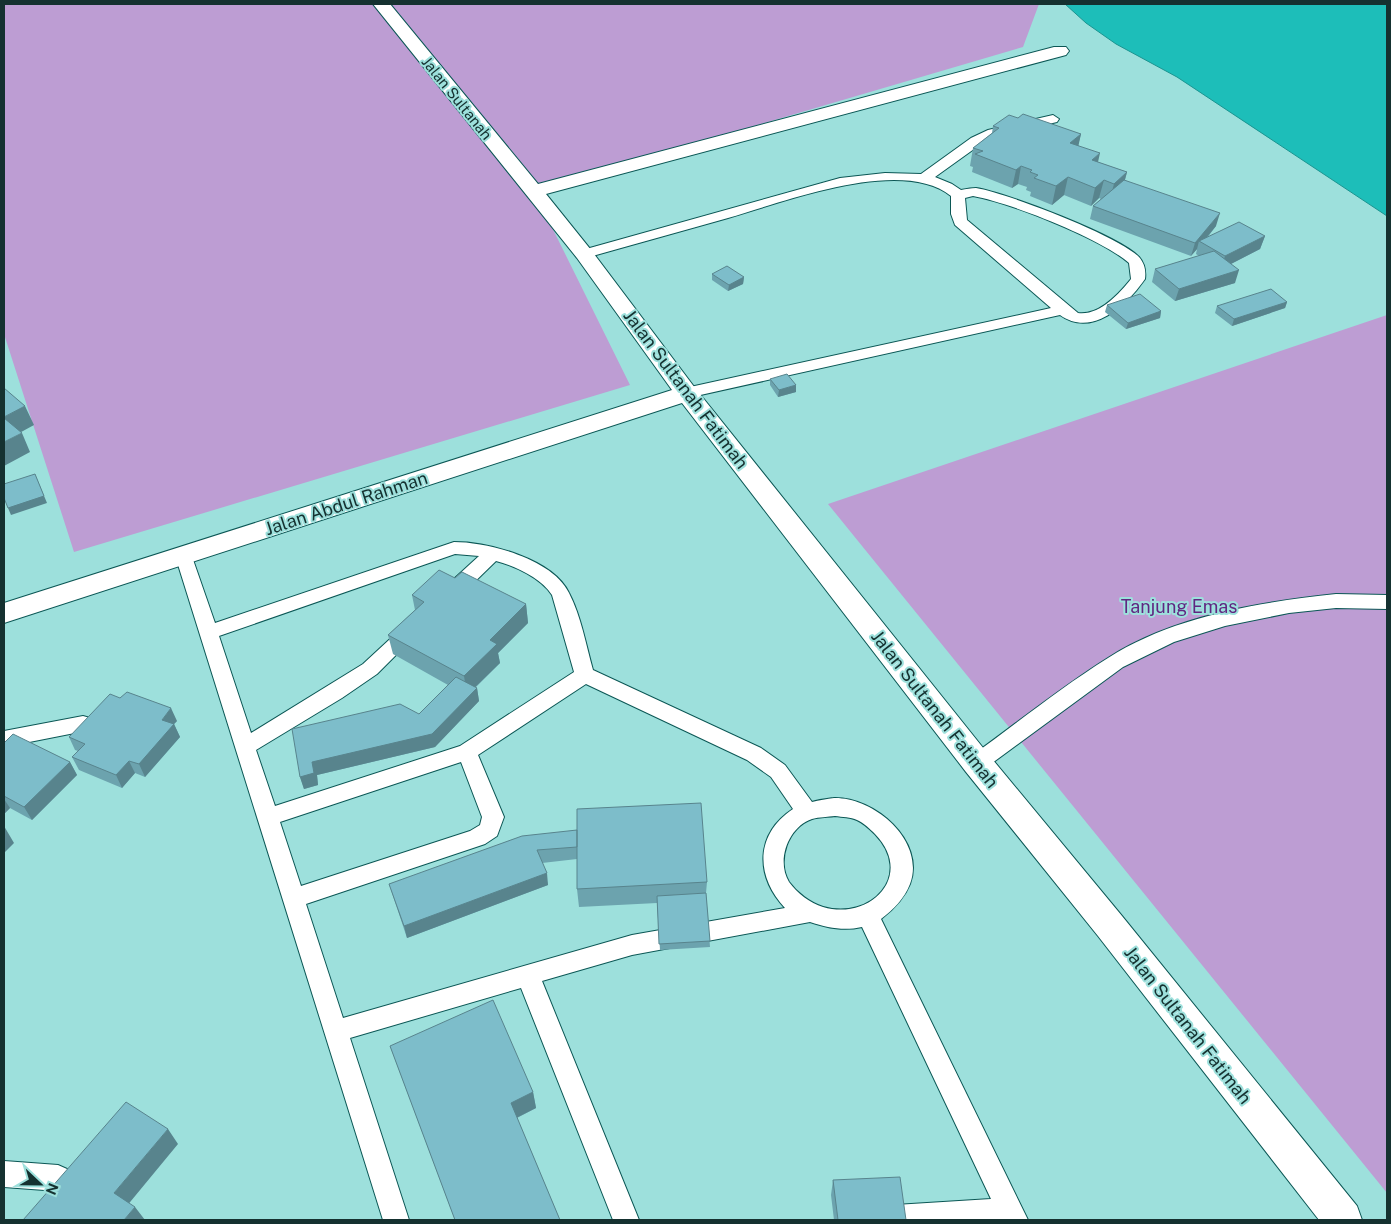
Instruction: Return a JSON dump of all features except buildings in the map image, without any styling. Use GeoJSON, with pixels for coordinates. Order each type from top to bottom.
{"type":"FeatureCollection","features":[{"type":"Feature","properties":{"kind":"street","name":"Jalan Sultanah"},"geometry":{"type":"LineString","coordinates":[[381,4],[511,166],[534,191]]}},
{"type":"Feature","properties":{"kind":"street"},"geometry":{"type":"LineString","coordinates":[[534,191],[1060,51]]}},
{"type":"Feature","properties":{"kind":"street","name":"Jalan Sultanah Fatimah"},"geometry":{"type":"LineString","coordinates":[[534,191],[584,254],[688,393],[978,764],[1110,926],[1343,1220]]}},
{"type":"Feature","properties":{"kind":"street","name":"Jalan Abdul Rahman"},"geometry":{"type":"LineString","coordinates":[[4,613],[688,393]]}},
{"type":"Feature","properties":{"kind":"lane"},"geometry":{"type":"LineString","coordinates":[[926,178],[976,141],[993,133],[1053,119]]}},
{"type":"Feature","properties":{"kind":"lane"},"geometry":{"type":"LineString","coordinates":[[584,254],[840,182],[861,179],[926,178],[946,184],[958,195],[960,222],[1062,310],[1075,318],[1096,315],[1114,305],[1138,279],[1139,270],[1134,260],[1120,250],[1081,231],[996,197],[973,192],[958,195]]}},
{"type":"Feature","properties":{"kind":"lane"},"geometry":{"type":"LineString","coordinates":[[688,393],[1062,310]]}},
{"type":"Feature","properties":{"kind":"lane"},"geometry":{"type":"LineString","coordinates":[[209,632],[454,548],[493,553],[515,560],[553,582],[561,594],[585,675],[754,754],[778,771],[807,812]]}},
{"type":"Feature","properties":{"kind":"lane"},"geometry":{"type":"LineString","coordinates":[[435,608],[493,553]]}},
{"type":"Feature","properties":{"kind":"lane"},"geometry":{"type":"LineString","coordinates":[[184,555],[396,1220]]}},
{"type":"Feature","properties":{"kind":"lane"},"geometry":{"type":"LineString","coordinates":[[978,764],[1116,662],[1167,638],[1224,619],[1289,606],[1336,601],[1387,602]]}},
{"type":"Feature","properties":{"kind":"lane"},"geometry":{"type":"LineString","coordinates":[[245,747],[335,694],[370,669],[421,622]]}},
{"type":"Feature","properties":{"kind":"lane"},"geometry":{"type":"LineString","coordinates":[[268,817],[467,752],[585,675]]}},
{"type":"Feature","properties":{"kind":"lane"},"geometry":{"type":"LineString","coordinates":[[4,739],[83,724]]}},
{"type":"Feature","properties":{"kind":"lane"},"geometry":{"type":"LineString","coordinates":[[294,898],[477,838],[489,830],[493,817],[467,752]]}},
{"type":"Feature","properties":{"kind":"lane"},"geometry":{"type":"LineString","coordinates":[[835,807],[863,813],[886,829],[900,851],[902,876],[891,899],[868,915],[839,920],[809,913],[785,896],[772,872],[773,848],[785,826],[807,812],[835,807]]}},
{"type":"Feature","properties":{"kind":"lane"},"geometry":{"type":"LineString","coordinates":[[336,1031],[632,945],[809,913]]}},
{"type":"Feature","properties":{"kind":"lane"},"geometry":{"type":"LineString","coordinates":[[863,1220],[1013,1216],[868,915]]}},
{"type":"Feature","properties":{"kind":"lane"},"geometry":{"type":"LineString","coordinates":[[528,975],[626,1220]]}},
{"type":"Feature","properties":{"kind":"lane"},"geometry":{"type":"LineString","coordinates":[[4,1174],[31,1174],[58,1178]]}},
{"type":"Feature","properties":{"kind":"green space"},"geometry":{"type":"Polygon","coordinates":[[[4,4],[1039,4],[1023,47],[534,191],[630,385],[74,552],[4,334],[4,4]]]}},
{"type":"Feature","properties":{"kind":"green space","name":"Tanjung Emas"},"geometry":{"type":"Polygon","coordinates":[[[1387,315],[1387,1193],[828,504],[1387,315]]]}},
{"type":"Feature","properties":{"kind":"water"},"geometry":{"type":"Polygon","coordinates":[[[1065,4],[1387,4],[1387,216],[1177,77],[1116,44],[1086,23],[1065,4]]]}}]}
